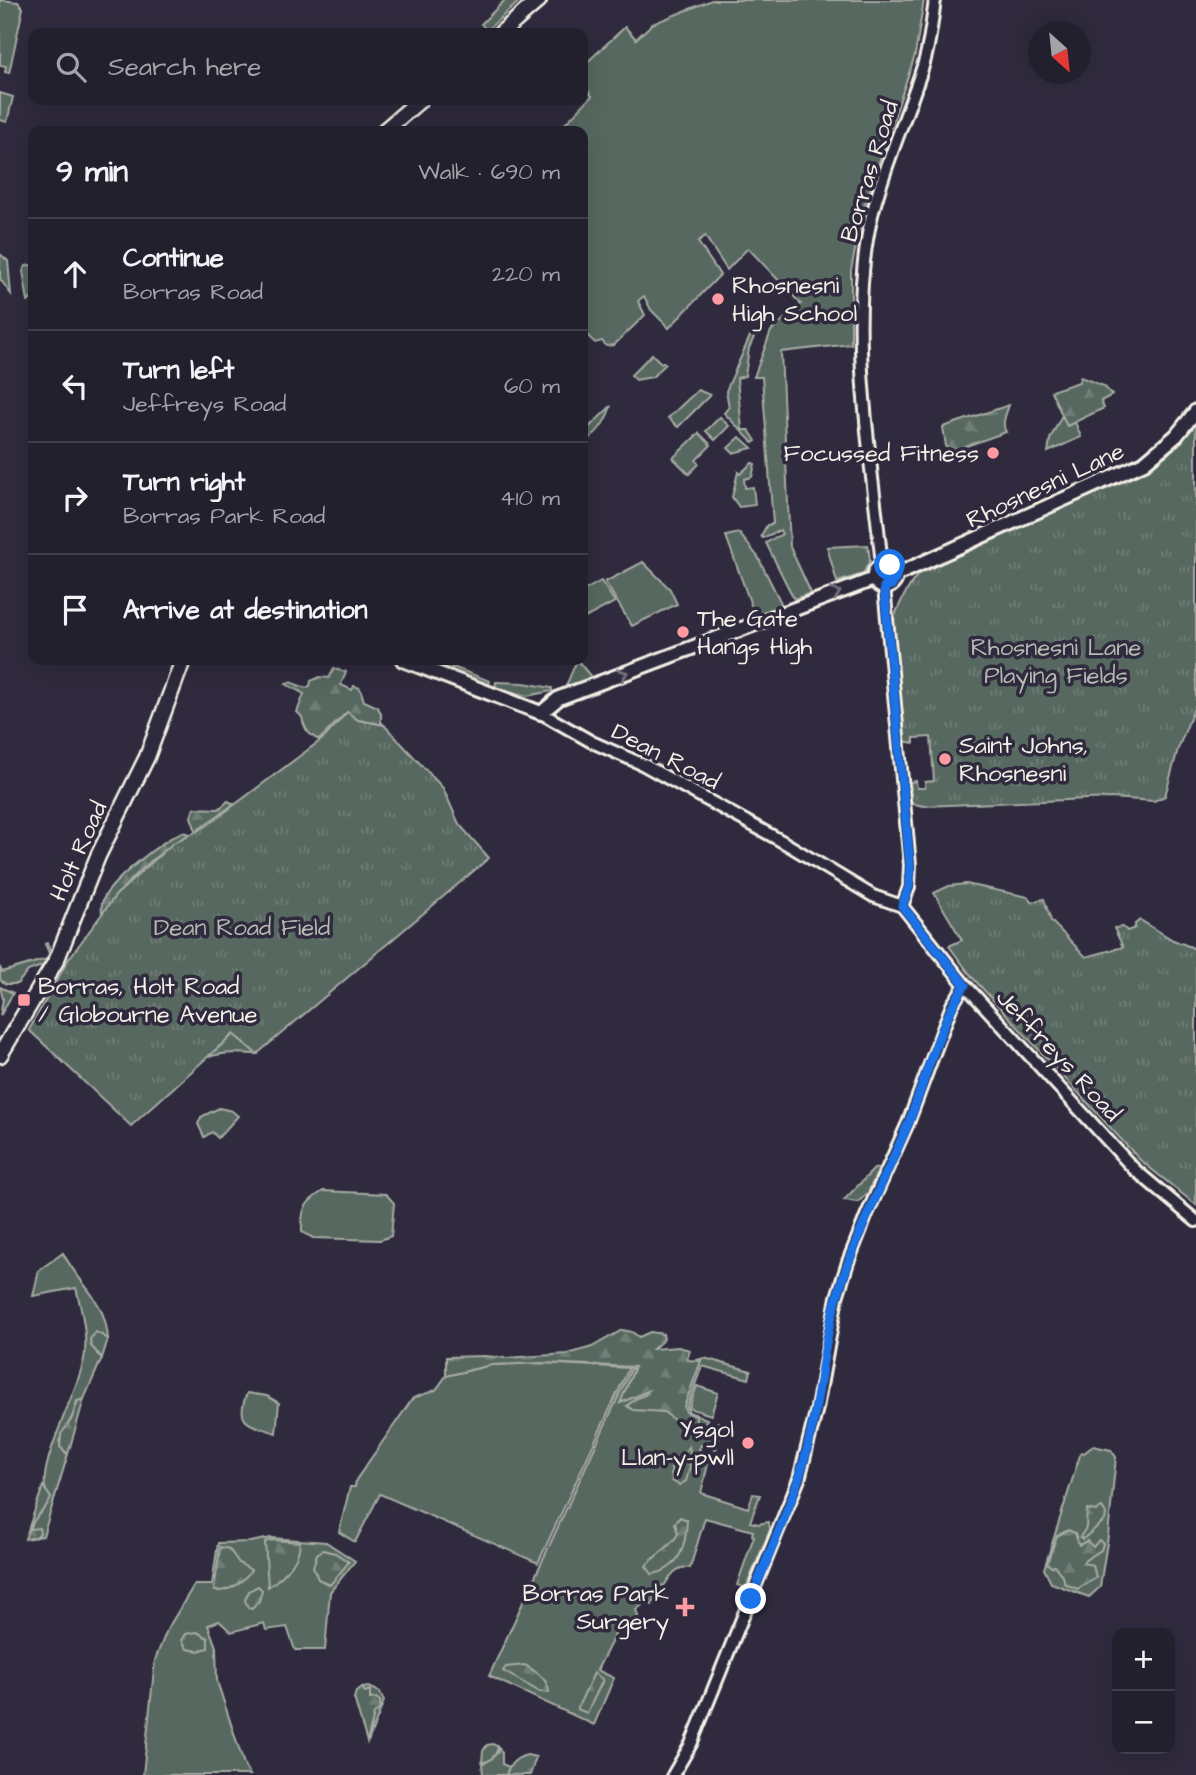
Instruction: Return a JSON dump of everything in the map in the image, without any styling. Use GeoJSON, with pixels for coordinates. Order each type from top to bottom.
{"type":"FeatureCollection","features":[{"type":"Feature","properties":{"kind":"main road"},"geometry":{"type":"LineString","coordinates":[[506,28],[539,0]]}},
{"type":"Feature","properties":{"kind":"main road"},"geometry":{"type":"LineString","coordinates":[[390,126],[414,105]]}},
{"type":"Feature","properties":{"kind":"main road","name":"Rhosnesni Lane"},"geometry":{"type":"LineString","coordinates":[[896,575],[1144,463],[1176,436],[1196,411]]}},
{"type":"Feature","properties":{"kind":"main road"},"geometry":{"type":"LineString","coordinates":[[541,713],[559,698],[879,583],[892,585],[896,575],[890,565],[882,565],[876,569],[879,583]]}},
{"type":"Feature","properties":{"kind":"main road","name":"Holt Road"},"geometry":{"type":"LineString","coordinates":[[0,1055],[57,959],[98,856],[147,757],[181,665]]}},
{"type":"Feature","properties":{"kind":"main road","name":"Dean Road"},"geometry":{"type":"LineString","coordinates":[[416,665],[541,713]]}},
{"type":"Feature","properties":{"kind":"street","name":"Borras Road"},"geometry":{"type":"LineString","coordinates":[[882,565],[863,376],[860,323],[863,270],[873,214],[925,60],[935,0]]}},
{"type":"Feature","properties":{"kind":"street"},"geometry":{"type":"LineString","coordinates":[[879,583],[910,865],[909,887],[902,906]]}},
{"type":"Feature","properties":{"kind":"street","name":"Dean Road"},"geometry":{"type":"LineString","coordinates":[[541,713],[592,742],[655,770],[873,896],[902,906]]}},
{"type":"Feature","properties":{"kind":"street","name":"Jeffreys Road"},"geometry":{"type":"LineString","coordinates":[[902,906],[965,985],[1134,1168],[1196,1221]]}},
{"type":"Feature","properties":{"kind":"street"},"geometry":{"type":"LineString","coordinates":[[673,1775],[691,1744],[799,1479],[817,1409],[837,1297],[848,1262],[908,1123],[952,1005],[965,985]]}},
{"type":"Feature","properties":{"kind":"green space"},"geometry":{"type":"Polygon","coordinates":[[[0,0],[18,2],[23,8],[9,73],[5,72],[6,66],[0,65],[0,0]]]}},
{"type":"Feature","properties":{"kind":"green space"},"geometry":{"type":"Polygon","coordinates":[[[505,0],[521,0],[489,28],[481,24],[505,0]]]}},
{"type":"Feature","properties":{"kind":"green space","name":"Rhosnesni High School"},"geometry":{"type":"Polygon","coordinates":[[[712,0],[924,0],[915,55],[864,207],[851,270],[851,344],[781,352],[790,547],[811,593],[794,599],[766,543],[782,534],[780,530],[763,538],[761,536],[767,525],[773,524],[762,377],[754,377],[771,331],[801,304],[748,248],[727,270],[705,236],[698,242],[720,275],[669,328],[651,310],[644,296],[638,301],[645,315],[614,345],[606,346],[602,341],[595,343],[588,336],[588,126],[563,126],[583,105],[588,105],[592,96],[588,91],[588,61],[625,27],[636,39],[652,24],[712,0]]]}},
{"type":"Feature","properties":{"kind":"green space"},"geometry":{"type":"Polygon","coordinates":[[[0,93],[13,97],[7,122],[0,120],[0,93]]]}},
{"type":"Feature","properties":{"kind":"green space"},"geometry":{"type":"Polygon","coordinates":[[[0,254],[8,261],[11,294],[0,279],[0,254]]]}},
{"type":"Feature","properties":{"kind":"green space"},"geometry":{"type":"Polygon","coordinates":[[[28,266],[28,302],[23,271],[28,266]]]}},
{"type":"Feature","properties":{"kind":"green space"},"geometry":{"type":"Polygon","coordinates":[[[756,333],[749,348],[745,376],[737,378],[742,430],[749,430],[756,441],[753,443],[724,413],[729,407],[726,391],[751,334],[756,333]]]}},
{"type":"Feature","properties":{"kind":"green space"},"geometry":{"type":"Polygon","coordinates":[[[652,354],[666,364],[652,377],[636,380],[631,375],[652,354]]]}},
{"type":"Feature","properties":{"kind":"green space"},"geometry":{"type":"Polygon","coordinates":[[[1080,377],[1104,386],[1112,395],[1101,401],[1104,408],[1067,426],[1051,391],[1079,382],[1080,377]]]}},
{"type":"Feature","properties":{"kind":"green space"},"geometry":{"type":"Polygon","coordinates":[[[698,390],[710,395],[678,427],[668,418],[698,390]]]}},
{"type":"Feature","properties":{"kind":"green space"},"geometry":{"type":"Polygon","coordinates":[[[1009,405],[1004,422],[1006,432],[947,453],[943,427],[1009,405]]]}},
{"type":"Feature","properties":{"kind":"green space"},"geometry":{"type":"Polygon","coordinates":[[[611,406],[601,427],[588,439],[588,428],[611,406]]]}},
{"type":"Feature","properties":{"kind":"green space"},"geometry":{"type":"Polygon","coordinates":[[[1062,415],[1067,426],[1075,422],[1081,437],[1048,452],[1050,439],[1062,415]]]}},
{"type":"Feature","properties":{"kind":"green space"},"geometry":{"type":"Polygon","coordinates":[[[720,417],[729,426],[715,440],[706,431],[720,417]]]}},
{"type":"Feature","properties":{"kind":"green space","name":"Rhosnesni Lane Playing Fields"},"geometry":{"type":"Polygon","coordinates":[[[1196,422],[1196,703],[1178,749],[1165,796],[1154,801],[1111,798],[924,806],[914,804],[907,797],[911,789],[910,782],[916,781],[917,788],[925,788],[925,782],[934,781],[931,737],[914,738],[914,743],[903,741],[892,625],[900,603],[917,575],[922,569],[1140,471],[1168,454],[1196,422]]]}},
{"type":"Feature","properties":{"kind":"green space"},"geometry":{"type":"Polygon","coordinates":[[[699,433],[711,445],[696,460],[699,464],[689,474],[673,458],[699,433]]]}},
{"type":"Feature","properties":{"kind":"green space"},"geometry":{"type":"Polygon","coordinates":[[[740,437],[752,448],[733,453],[728,448],[740,437]]]}},
{"type":"Feature","properties":{"kind":"green space"},"geometry":{"type":"Polygon","coordinates":[[[752,463],[755,464],[752,477],[744,479],[745,488],[753,487],[755,505],[739,507],[732,497],[738,472],[740,474],[752,463]]]}},
{"type":"Feature","properties":{"kind":"green space"},"geometry":{"type":"Polygon","coordinates":[[[739,533],[758,557],[782,605],[755,616],[726,536],[739,533]]]}},
{"type":"Feature","properties":{"kind":"green space"},"geometry":{"type":"Polygon","coordinates":[[[868,545],[870,560],[863,574],[837,582],[827,547],[868,545]]]}},
{"type":"Feature","properties":{"kind":"green space"},"geometry":{"type":"Polygon","coordinates":[[[643,562],[670,589],[677,604],[632,626],[605,582],[643,562]]]}},
{"type":"Feature","properties":{"kind":"green space"},"geometry":{"type":"Polygon","coordinates":[[[601,581],[615,602],[588,616],[588,588],[601,581]]]}},
{"type":"Feature","properties":{"kind":"green space"},"geometry":{"type":"Polygon","coordinates":[[[575,665],[581,665],[592,678],[566,686],[575,665]]]}},
{"type":"Feature","properties":{"kind":"green space"},"geometry":{"type":"Polygon","coordinates":[[[450,666],[490,681],[488,687],[456,674],[450,666]]]}},
{"type":"Feature","properties":{"kind":"green space"},"geometry":{"type":"Polygon","coordinates":[[[334,669],[346,672],[341,685],[352,690],[354,686],[360,688],[364,701],[378,707],[384,725],[358,720],[347,712],[319,740],[310,734],[297,712],[304,694],[286,684],[290,682],[306,688],[311,681],[320,677],[329,678],[334,669]]]}},
{"type":"Feature","properties":{"kind":"green space"},"geometry":{"type":"Polygon","coordinates":[[[496,682],[524,683],[552,688],[552,691],[527,696],[495,687],[496,682]]]}},
{"type":"Feature","properties":{"kind":"green space","name":"Dean Road Field"},"geometry":{"type":"Polygon","coordinates":[[[347,712],[358,720],[384,725],[443,788],[459,824],[489,858],[257,1054],[233,1034],[131,1126],[29,1030],[68,960],[116,895],[173,843],[205,827],[325,737],[347,712]]]}},
{"type":"Feature","properties":{"kind":"green space"},"geometry":{"type":"Polygon","coordinates":[[[228,801],[234,804],[196,831],[191,817],[194,808],[219,809],[228,801]]]}},
{"type":"Feature","properties":{"kind":"green space"},"geometry":{"type":"Polygon","coordinates":[[[183,832],[190,834],[142,869],[102,914],[106,895],[124,874],[151,852],[183,832]]]}},
{"type":"Feature","properties":{"kind":"green space"},"geometry":{"type":"Polygon","coordinates":[[[966,884],[1028,897],[1032,902],[1044,899],[1051,921],[1086,957],[1123,947],[1114,928],[1123,927],[1127,931],[1135,928],[1135,924],[1140,920],[1173,940],[1196,949],[1196,1205],[1140,1160],[972,977],[949,946],[962,940],[934,893],[949,886],[966,884]]]}},
{"type":"Feature","properties":{"kind":"green space"},"geometry":{"type":"Polygon","coordinates":[[[47,943],[52,953],[47,964],[28,971],[17,984],[6,984],[0,980],[0,967],[2,972],[47,959],[47,943]]]}},
{"type":"Feature","properties":{"kind":"green space"},"geometry":{"type":"Polygon","coordinates":[[[0,987],[13,993],[0,1016],[3,999],[0,987]]]}},
{"type":"Feature","properties":{"kind":"green space"},"geometry":{"type":"Polygon","coordinates":[[[234,1034],[257,1054],[227,1053],[208,1057],[234,1034]]]}},
{"type":"Feature","properties":{"kind":"green space"},"geometry":{"type":"Polygon","coordinates":[[[219,1108],[232,1111],[238,1116],[218,1138],[212,1132],[204,1137],[198,1124],[201,1117],[219,1108]]]}},
{"type":"Feature","properties":{"kind":"green space"},"geometry":{"type":"Polygon","coordinates":[[[879,1168],[868,1193],[858,1202],[844,1200],[874,1169],[879,1168]]]}},
{"type":"Feature","properties":{"kind":"green space"},"geometry":{"type":"Polygon","coordinates":[[[323,1191],[386,1194],[394,1203],[391,1236],[380,1240],[313,1238],[302,1232],[305,1207],[323,1191]]]}},
{"type":"Feature","properties":{"kind":"green space"},"geometry":{"type":"Polygon","coordinates":[[[63,1253],[97,1303],[106,1325],[108,1339],[102,1335],[97,1354],[102,1358],[84,1399],[77,1401],[59,1441],[64,1452],[68,1454],[43,1536],[36,1537],[40,1533],[30,1530],[34,1517],[41,1513],[48,1495],[45,1484],[46,1468],[85,1352],[82,1312],[76,1288],[33,1296],[39,1270],[63,1253]]]}},
{"type":"Feature","properties":{"kind":"green space"},"geometry":{"type":"Polygon","coordinates":[[[622,1330],[639,1337],[650,1332],[663,1334],[664,1339],[653,1349],[678,1347],[690,1350],[687,1360],[701,1361],[684,1407],[686,1412],[696,1416],[696,1423],[689,1427],[664,1412],[633,1410],[627,1406],[648,1391],[620,1403],[635,1367],[542,1363],[491,1365],[446,1376],[446,1357],[505,1358],[568,1354],[592,1347],[622,1330]]]}},
{"type":"Feature","properties":{"kind":"green space"},"geometry":{"type":"Polygon","coordinates":[[[96,1332],[108,1339],[102,1358],[91,1346],[90,1339],[96,1332]]]}},
{"type":"Feature","properties":{"kind":"green space"},"geometry":{"type":"Polygon","coordinates":[[[704,1358],[751,1371],[749,1379],[702,1366],[687,1407],[689,1412],[707,1419],[704,1428],[714,1431],[718,1422],[724,1424],[716,1449],[701,1445],[699,1449],[709,1460],[701,1493],[748,1508],[753,1494],[760,1495],[750,1522],[769,1522],[770,1530],[747,1585],[737,1585],[754,1536],[753,1531],[705,1518],[690,1568],[678,1569],[664,1586],[656,1584],[652,1605],[646,1602],[636,1610],[638,1616],[635,1623],[622,1621],[597,1670],[614,1678],[594,1725],[489,1676],[631,1369],[682,1364],[704,1358]]]}},
{"type":"Feature","properties":{"kind":"green space"},"geometry":{"type":"Polygon","coordinates":[[[542,1363],[629,1368],[538,1563],[380,1494],[355,1542],[339,1532],[350,1487],[355,1487],[356,1480],[413,1398],[436,1390],[446,1376],[491,1365],[542,1363]]]}},
{"type":"Feature","properties":{"kind":"green space"},"geometry":{"type":"Polygon","coordinates":[[[697,1386],[718,1393],[711,1415],[689,1408],[697,1386]]]}},
{"type":"Feature","properties":{"kind":"green space"},"geometry":{"type":"Polygon","coordinates":[[[247,1393],[267,1396],[279,1403],[276,1433],[247,1422],[242,1411],[247,1393]]]}},
{"type":"Feature","properties":{"kind":"green space"},"geometry":{"type":"Polygon","coordinates":[[[84,1399],[68,1454],[60,1447],[61,1434],[71,1420],[78,1401],[84,1399]]]}},
{"type":"Feature","properties":{"kind":"green space"},"geometry":{"type":"Polygon","coordinates":[[[689,1446],[689,1472],[686,1481],[679,1485],[672,1481],[671,1469],[689,1446]]]}},
{"type":"Feature","properties":{"kind":"green space"},"geometry":{"type":"Polygon","coordinates":[[[1093,1446],[1111,1450],[1116,1457],[1100,1587],[1089,1597],[1051,1583],[1044,1569],[1081,1452],[1084,1453],[1093,1446]]]}},
{"type":"Feature","properties":{"kind":"green space"},"geometry":{"type":"Polygon","coordinates":[[[43,1486],[51,1498],[30,1529],[39,1528],[40,1533],[36,1537],[25,1539],[43,1486]]]}},
{"type":"Feature","properties":{"kind":"green space"},"geometry":{"type":"Polygon","coordinates":[[[1102,1508],[1106,1514],[1105,1520],[1083,1539],[1080,1537],[1086,1528],[1087,1509],[1095,1511],[1102,1508]]]}},
{"type":"Feature","properties":{"kind":"green space"},"geometry":{"type":"Polygon","coordinates":[[[680,1517],[687,1520],[680,1555],[662,1572],[652,1574],[646,1566],[675,1539],[678,1534],[675,1523],[680,1517]]]}},
{"type":"Feature","properties":{"kind":"green space"},"geometry":{"type":"Polygon","coordinates":[[[1068,1530],[1075,1533],[1079,1545],[1087,1541],[1093,1547],[1099,1540],[1103,1544],[1101,1550],[1083,1563],[1093,1565],[1096,1578],[1077,1589],[1064,1583],[1055,1566],[1051,1567],[1047,1563],[1057,1536],[1068,1530]]]}},
{"type":"Feature","properties":{"kind":"green space"},"geometry":{"type":"Polygon","coordinates":[[[271,1538],[326,1542],[355,1561],[330,1592],[325,1650],[295,1650],[287,1627],[266,1630],[264,1623],[231,1632],[219,1621],[208,1625],[216,1647],[217,1681],[250,1775],[143,1775],[155,1660],[167,1630],[194,1585],[212,1585],[218,1543],[271,1538]]]}},
{"type":"Feature","properties":{"kind":"green space"},"geometry":{"type":"Polygon","coordinates":[[[265,1542],[300,1542],[293,1563],[268,1587],[265,1542]]]}},
{"type":"Feature","properties":{"kind":"green space"},"geometry":{"type":"Polygon","coordinates":[[[220,1547],[229,1549],[239,1563],[251,1570],[235,1586],[214,1591],[220,1547]]]}},
{"type":"Feature","properties":{"kind":"green space"},"geometry":{"type":"Polygon","coordinates":[[[323,1550],[335,1553],[349,1562],[330,1585],[318,1579],[313,1567],[317,1554],[323,1550]]]}},
{"type":"Feature","properties":{"kind":"green space"},"geometry":{"type":"Polygon","coordinates":[[[258,1586],[262,1590],[259,1601],[252,1609],[248,1608],[245,1600],[249,1591],[258,1586]]]}},
{"type":"Feature","properties":{"kind":"green space"},"geometry":{"type":"Polygon","coordinates":[[[197,1632],[208,1638],[208,1648],[198,1651],[187,1649],[182,1640],[186,1634],[197,1632]]]}},
{"type":"Feature","properties":{"kind":"green space"},"geometry":{"type":"Polygon","coordinates":[[[525,1665],[544,1680],[549,1693],[540,1692],[503,1671],[506,1667],[525,1665]]]}},
{"type":"Feature","properties":{"kind":"green space"},"geometry":{"type":"Polygon","coordinates":[[[594,1673],[603,1680],[587,1713],[577,1709],[594,1673]]]}},
{"type":"Feature","properties":{"kind":"green space"},"geometry":{"type":"Polygon","coordinates":[[[369,1687],[380,1692],[384,1701],[368,1742],[372,1708],[362,1688],[369,1687]]]}},
{"type":"Feature","properties":{"kind":"green space"},"geometry":{"type":"Polygon","coordinates":[[[362,1688],[365,1692],[370,1690],[370,1699],[376,1698],[380,1701],[380,1709],[374,1714],[367,1742],[354,1698],[356,1692],[362,1688]]]}},
{"type":"Feature","properties":{"kind":"green space"},"geometry":{"type":"Polygon","coordinates":[[[487,1745],[498,1747],[495,1755],[482,1762],[483,1751],[487,1745]]]}},
{"type":"Feature","properties":{"kind":"green space"},"geometry":{"type":"Polygon","coordinates":[[[498,1747],[502,1753],[502,1764],[509,1767],[506,1775],[483,1775],[482,1762],[485,1763],[498,1752],[498,1747]]]}},
{"type":"Feature","properties":{"kind":"green space"},"geometry":{"type":"Polygon","coordinates":[[[527,1755],[536,1757],[530,1775],[506,1775],[514,1762],[527,1755]]]}},
{"type":"Feature","properties":{"kind":"place","name":"Rhosnesni High School"},"geometry":{"type":"Point","coordinates":[718,299]}},
{"type":"Feature","properties":{"kind":"place","name":"Focussed Fitness"},"geometry":{"type":"Point","coordinates":[993,453]}},
{"type":"Feature","properties":{"kind":"place","name":"The Gate Hangs High"},"geometry":{"type":"Point","coordinates":[683,632]}},
{"type":"Feature","properties":{"kind":"place","name":"Saint Johns, Rhosnesni"},"geometry":{"type":"Point","coordinates":[945,759]}},
{"type":"Feature","properties":{"kind":"place","name":"Borras, Holt Road / Globourne Avenue"},"geometry":{"type":"Point","coordinates":[24,1000]}},
{"type":"Feature","properties":{"kind":"place","name":"Ysgol Llan-y-pwll"},"geometry":{"type":"Point","coordinates":[748,1443]}},
{"type":"Feature","properties":{"kind":"place","name":"Borras Park Surgery"},"geometry":{"type":"Point","coordinates":[685,1607]}},
{"type":"Feature","properties":{"kind":"route"},"geometry":{"type":"LineString","coordinates":[[751,1599],[799,1479],[817,1409],[837,1297],[848,1262],[908,1123],[952,1005],[965,985],[902,906],[909,887],[910,865],[884,587],[892,585],[896,580],[895,571],[890,565]]}}]}
